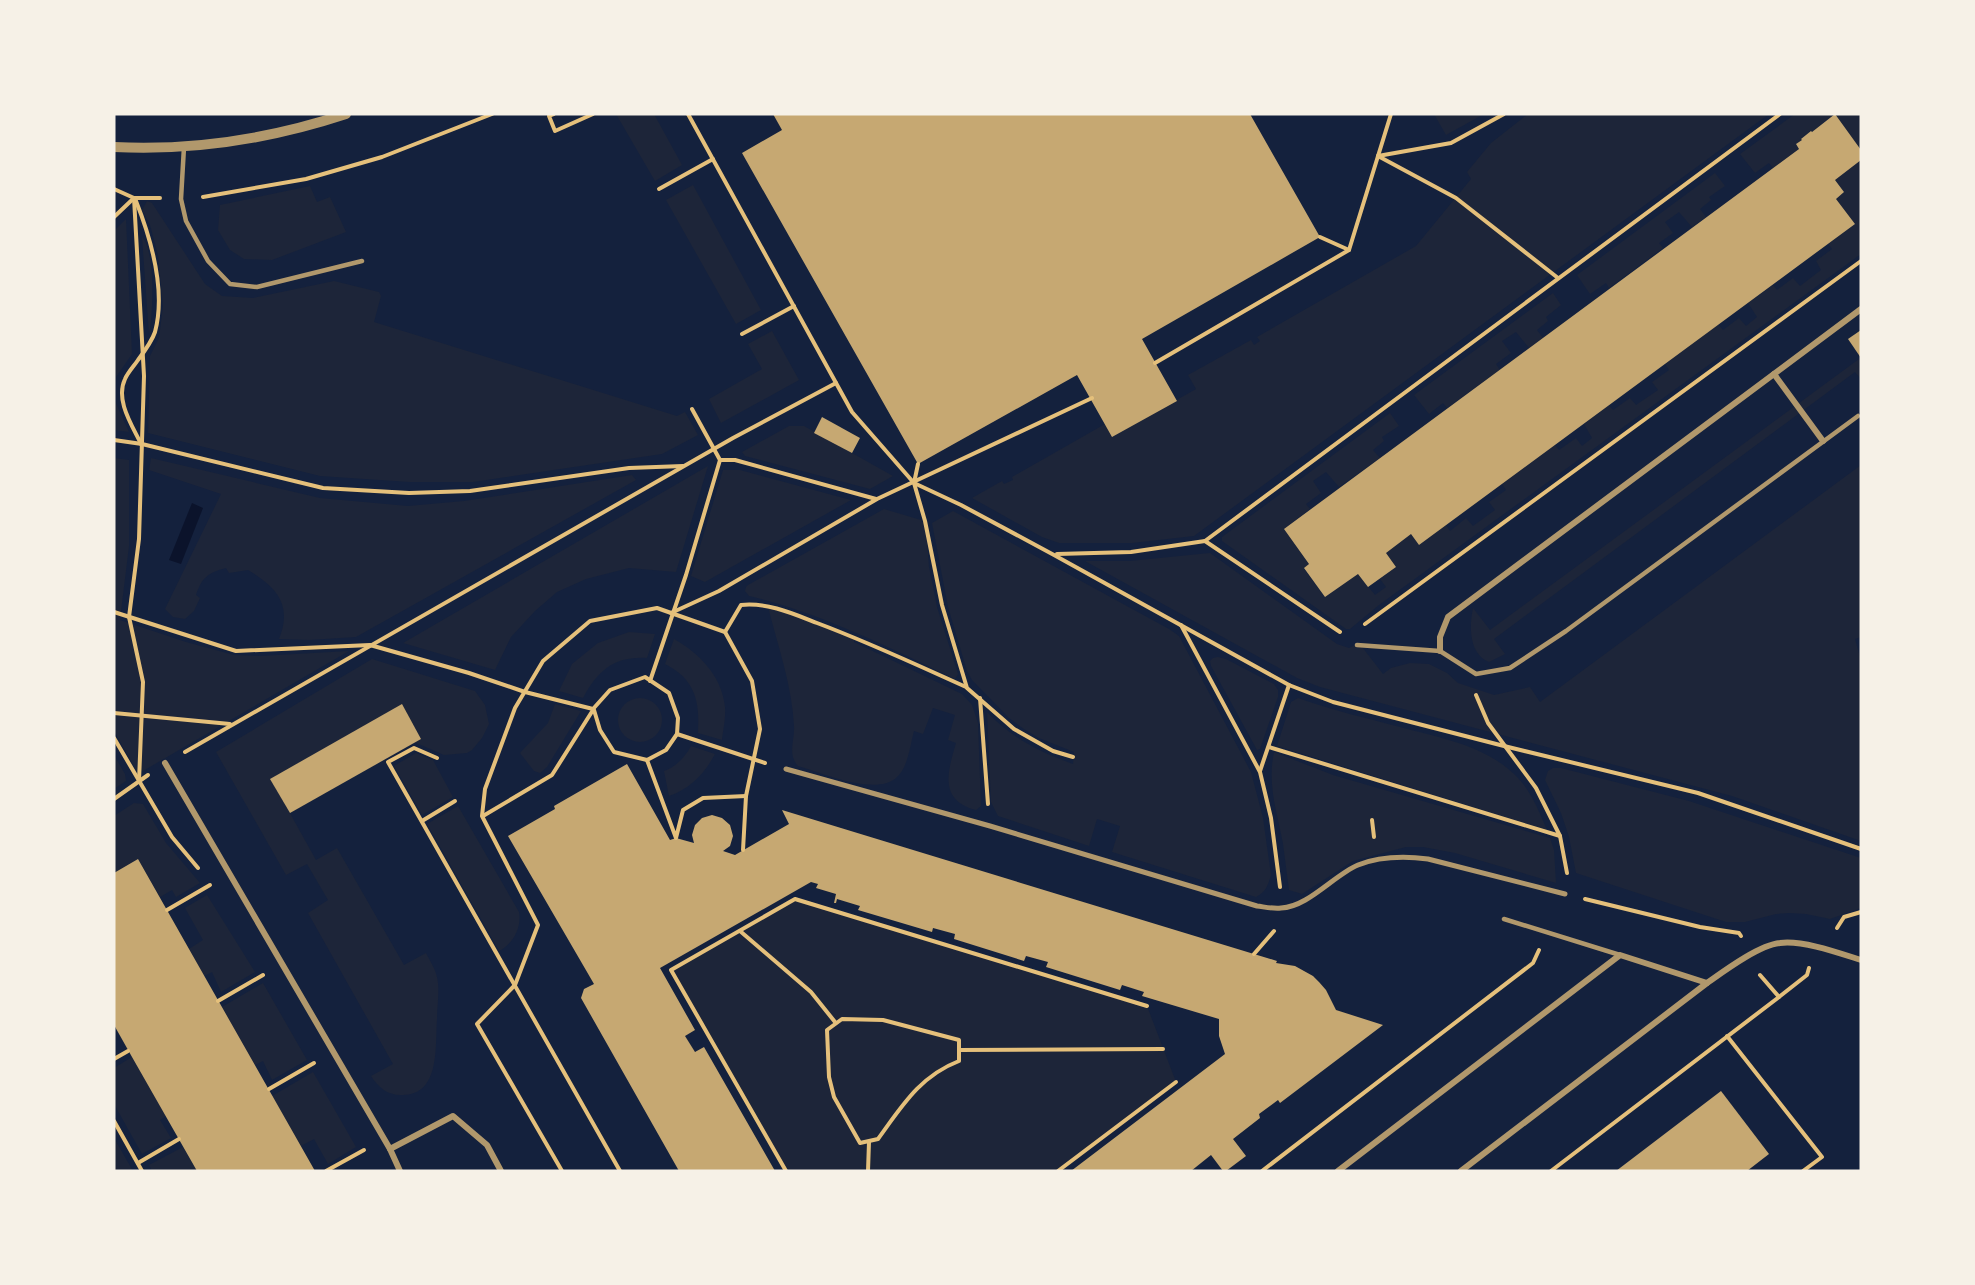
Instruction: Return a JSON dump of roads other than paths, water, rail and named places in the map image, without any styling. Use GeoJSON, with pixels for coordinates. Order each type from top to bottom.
{"type":"FeatureCollection","features":[{"type":"Feature","properties":{"kind":"street"},"geometry":{"type":"LineString","coordinates":[[114,147],[155,149],[184,147],[277,134],[345,114]]}},
{"type":"Feature","properties":{"kind":"street"},"geometry":{"type":"LineString","coordinates":[[1440,651],[1440,637],[1448,617],[1861,309]]}},
{"type":"Feature","properties":{"kind":"street"},"geometry":{"type":"LineString","coordinates":[[1774,374],[1823,441]]}},
{"type":"Feature","properties":{"kind":"street"},"geometry":{"type":"LineString","coordinates":[[165,763],[390,1149],[400,1171]]}},
{"type":"Feature","properties":{"kind":"street"},"geometry":{"type":"LineString","coordinates":[[786,769],[990,826],[1257,906],[1282,908],[1300,902],[1357,866],[1378,859],[1406,856],[1428,859],[1565,894]]}},
{"type":"Feature","properties":{"kind":"street"},"geometry":{"type":"LineString","coordinates":[[1461,1171],[1707,983],[1749,955],[1779,942],[1819,947],[1861,960]]}},
{"type":"Feature","properties":{"kind":"street"},"geometry":{"type":"LineString","coordinates":[[1338,1171],[1620,955],[1707,983]]}},
{"type":"Feature","properties":{"kind":"street"},"geometry":{"type":"LineString","coordinates":[[390,1149],[453,1116],[486,1145],[501,1171]]}},
{"type":"Feature","properties":{"kind":"lane"},"geometry":{"type":"LineString","coordinates":[[184,147],[181,199],[186,221],[208,261],[230,284],[256,287],[362,261]]}},
{"type":"Feature","properties":{"kind":"lane"},"geometry":{"type":"LineString","coordinates":[[1357,645],[1440,651],[1476,674],[1510,668],[1566,631],[1858,416]]}},
{"type":"Feature","properties":{"kind":"lane"},"geometry":{"type":"LineString","coordinates":[[1504,919],[1620,955]]}}]}
